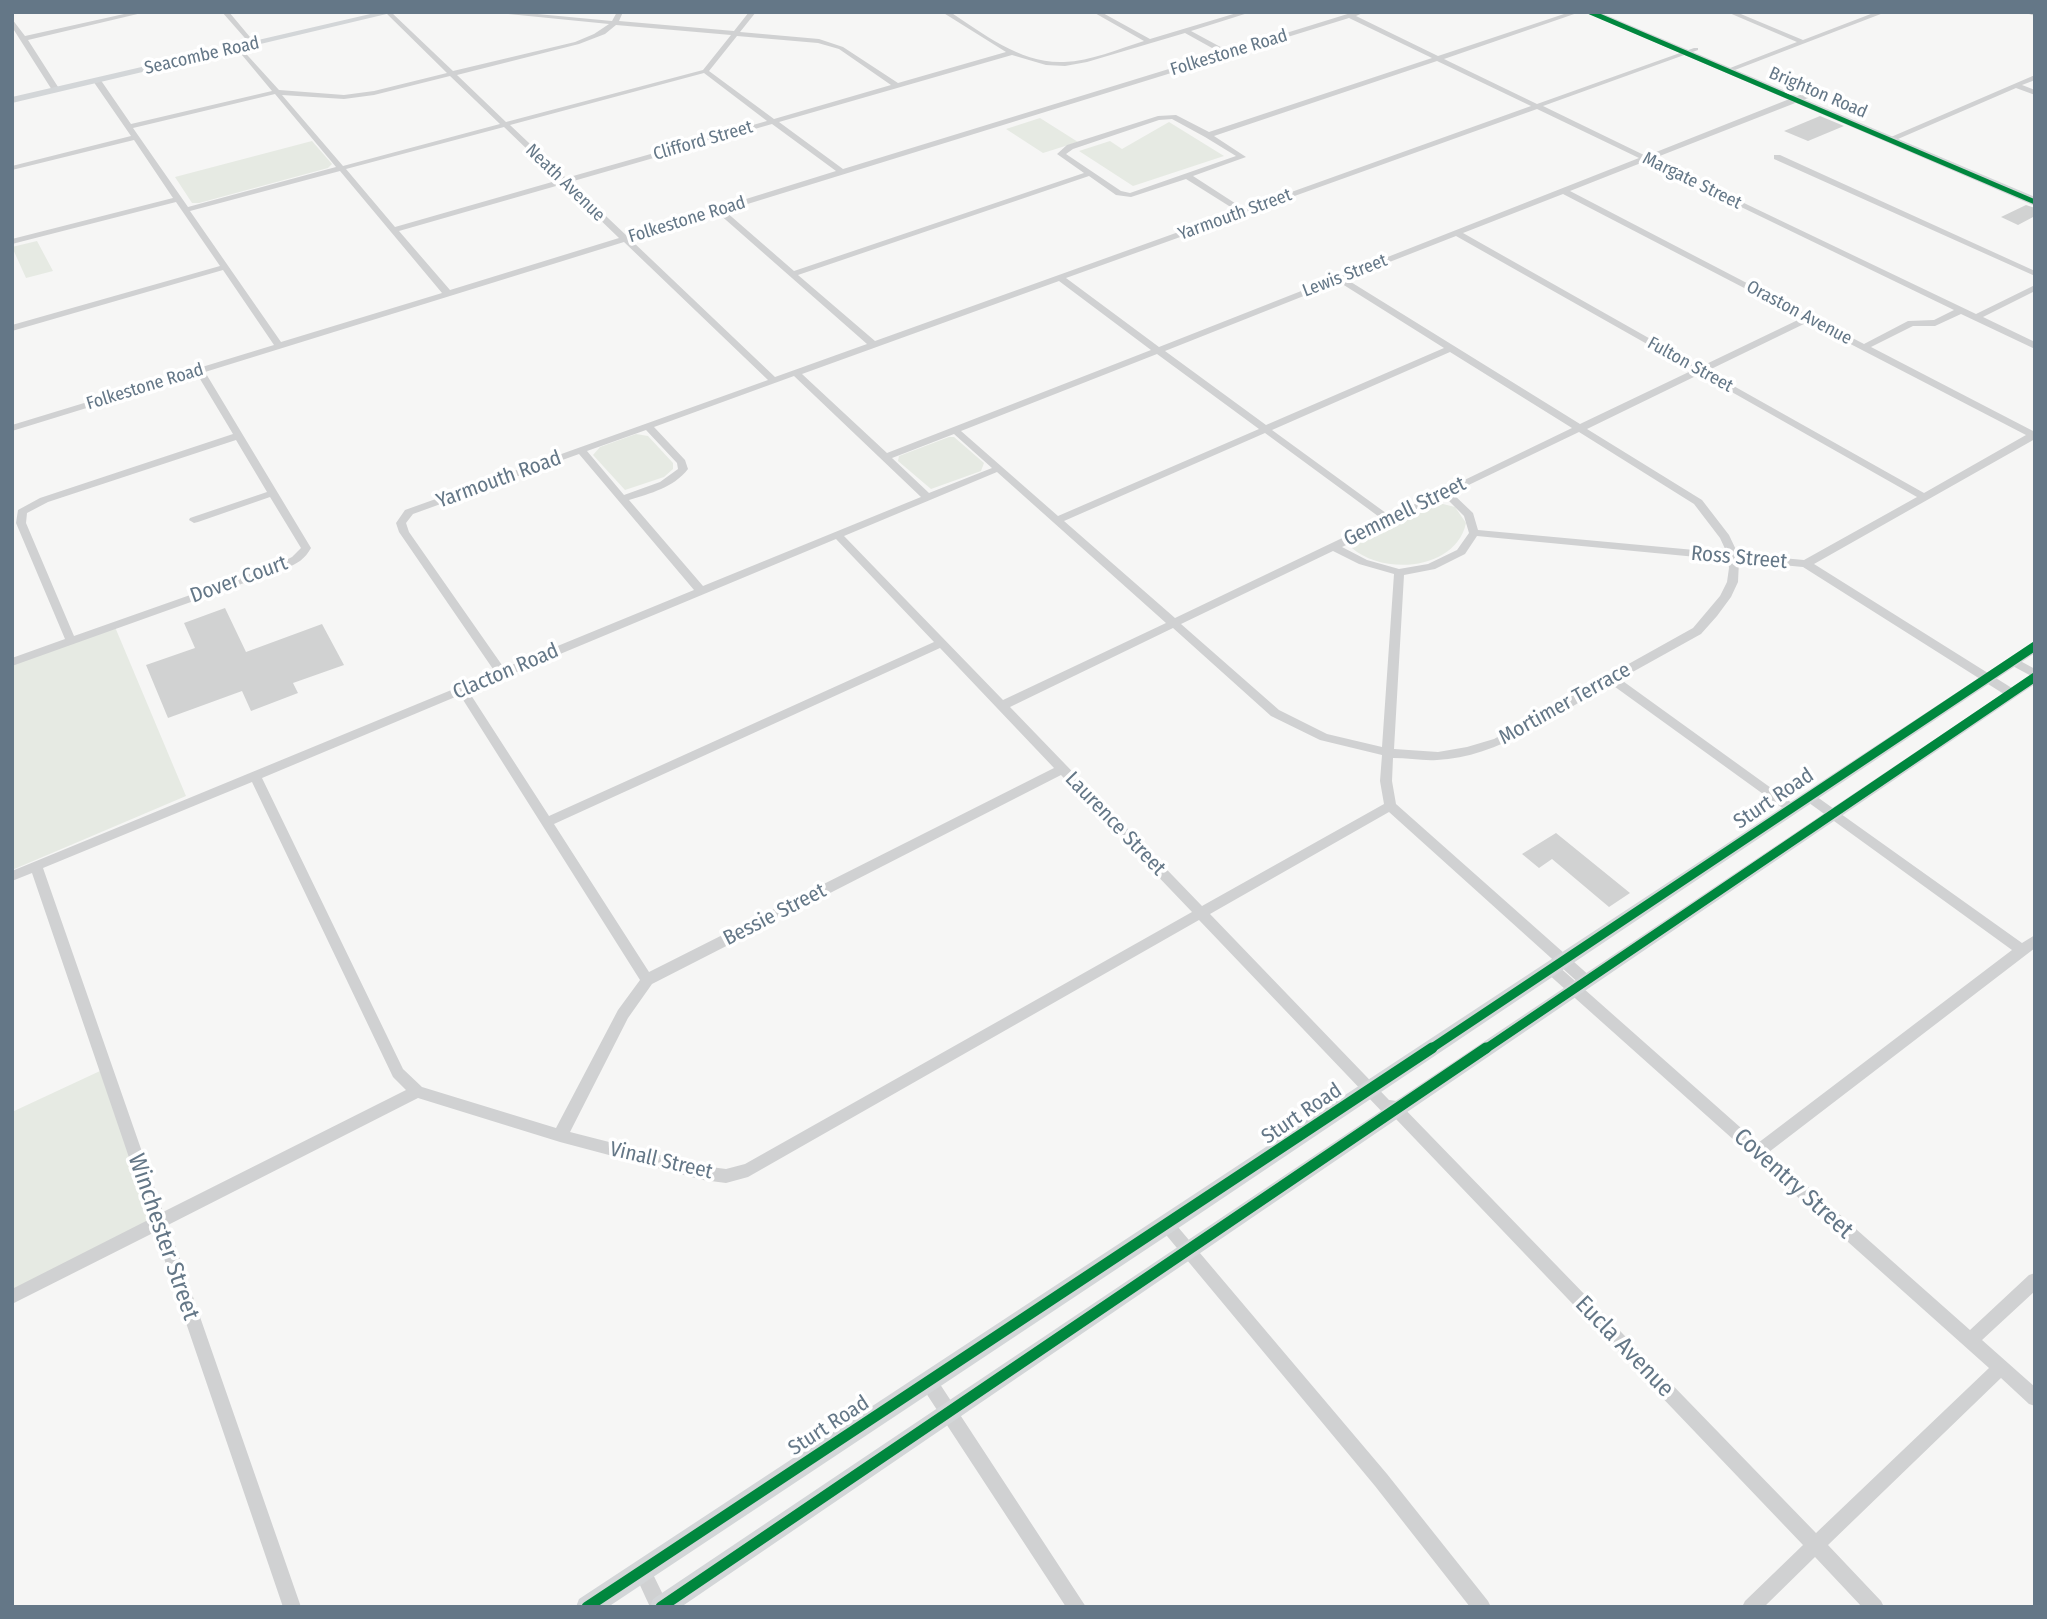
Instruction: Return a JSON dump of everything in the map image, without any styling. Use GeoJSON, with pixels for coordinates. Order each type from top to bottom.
{"type":"FeatureCollection","features":[{"type":"Feature","properties":{"kind":"main road","name":"Brighton Road"},"geometry":{"type":"LineString","coordinates":[[1590,12],[1691,51]]}},
{"type":"Feature","properties":{"kind":"main road","name":"Brighton Road"},"geometry":{"type":"LineString","coordinates":[[1608,12],[1800,98],[2035,193]]}},
{"type":"Feature","properties":{"kind":"main road","name":"Seacombe Road"},"geometry":{"type":"LineString","coordinates":[[12,100],[389,13]]}},
{"type":"Feature","properties":{"kind":"main road","name":"Brighton Road"},"geometry":{"type":"LineString","coordinates":[[1893,137],[2035,202]]}},
{"type":"Feature","properties":{"kind":"main road","name":"Sturt Road"},"geometry":{"type":"LineString","coordinates":[[586,1607],[1167,1225],[2035,646]]}},
{"type":"Feature","properties":{"kind":"main road"},"geometry":{"type":"LineString","coordinates":[[660,1607],[2035,676]]}},
{"type":"Feature","properties":{"kind":"street"},"geometry":{"type":"LineString","coordinates":[[23,38],[143,12]]}},
{"type":"Feature","properties":{"kind":"street"},"geometry":{"type":"LineString","coordinates":[[225,12],[253,44]]}},
{"type":"Feature","properties":{"kind":"street"},"geometry":{"type":"LineString","coordinates":[[491,12],[826,43],[841,48],[897,86]]}},
{"type":"Feature","properties":{"kind":"street"},"geometry":{"type":"LineString","coordinates":[[129,127],[276,92],[352,97],[452,75],[577,43],[616,23],[620,12]]}},
{"type":"Feature","properties":{"kind":"street"},"geometry":{"type":"LineString","coordinates":[[186,210],[705,71],[754,12]]}},
{"type":"Feature","properties":{"kind":"street"},"geometry":{"type":"LineString","coordinates":[[945,12],[1011,53],[1028,61],[1047,65],[1078,63],[1248,12]]}},
{"type":"Feature","properties":{"kind":"street"},"geometry":{"type":"LineString","coordinates":[[1096,12],[1150,42]]}},
{"type":"Feature","properties":{"kind":"street","name":"Folkestone Road"},"geometry":{"type":"LineString","coordinates":[[12,428],[1363,12]]}},
{"type":"Feature","properties":{"kind":"street"},"geometry":{"type":"LineString","coordinates":[[1208,135],[1577,12]]}},
{"type":"Feature","properties":{"kind":"street"},"geometry":{"type":"LineString","coordinates":[[1730,12],[1804,42]]}},
{"type":"Feature","properties":{"kind":"street"},"geometry":{"type":"LineString","coordinates":[[1856,12],[1869,17]]}},
{"type":"Feature","properties":{"kind":"street"},"geometry":{"type":"LineString","coordinates":[[1732,69],[1883,12]]}},
{"type":"Feature","properties":{"kind":"street"},"geometry":{"type":"LineString","coordinates":[[2028,12],[2035,14]]}},
{"type":"Feature","properties":{"kind":"street","name":"Neath Avenue"},"geometry":{"type":"LineString","coordinates":[[389,13],[774,381]]}},
{"type":"Feature","properties":{"kind":"street","name":"Margate Street"},"geometry":{"type":"LineString","coordinates":[[1350,16],[2035,346]]}},
{"type":"Feature","properties":{"kind":"street"},"geometry":{"type":"LineString","coordinates":[[12,21],[56,90]]}},
{"type":"Feature","properties":{"kind":"street"},"geometry":{"type":"LineString","coordinates":[[1186,31],[1228,54]]}},
{"type":"Feature","properties":{"kind":"street"},"geometry":{"type":"LineString","coordinates":[[239,48],[448,294]]}},
{"type":"Feature","properties":{"kind":"street","name":"Yarmouth Street"},"geometry":{"type":"LineString","coordinates":[[774,381],[1691,51]]}},
{"type":"Feature","properties":{"kind":"street","name":"Clifford Street"},"geometry":{"type":"LineString","coordinates":[[394,230],[1011,53]]}},
{"type":"Feature","properties":{"kind":"street"},"geometry":{"type":"LineString","coordinates":[[705,71],[842,172]]}},
{"type":"Feature","properties":{"kind":"street"},"geometry":{"type":"LineString","coordinates":[[1893,137],[2035,77]]}},
{"type":"Feature","properties":{"kind":"street"},"geometry":{"type":"LineString","coordinates":[[97,81],[279,346]]}},
{"type":"Feature","properties":{"kind":"street"},"geometry":{"type":"LineString","coordinates":[[2015,85],[2035,93]]}},
{"type":"Feature","properties":{"kind":"street","name":"Lewis Street"},"geometry":{"type":"LineString","coordinates":[[886,457],[1800,98]]}},
{"type":"Feature","properties":{"kind":"street"},"geometry":{"type":"LineString","coordinates":[[1158,118],[1177,118],[1242,157],[1141,193],[1125,195],[1089,174],[1062,157],[1061,152],[1070,146],[1158,118]]}},
{"type":"Feature","properties":{"kind":"street"},"geometry":{"type":"LineString","coordinates":[[12,168],[136,137]]}},
{"type":"Feature","properties":{"kind":"street"},"geometry":{"type":"LineString","coordinates":[[1777,157],[2035,274]]}},
{"type":"Feature","properties":{"kind":"street"},"geometry":{"type":"LineString","coordinates":[[792,274],[1089,174]]}},
{"type":"Feature","properties":{"kind":"street"},"geometry":{"type":"LineString","coordinates":[[1189,177],[1244,212]]}},
{"type":"Feature","properties":{"kind":"street","name":"Oraston Avenue"},"geometry":{"type":"LineString","coordinates":[[1564,191],[2034,435]]}},
{"type":"Feature","properties":{"kind":"street"},"geometry":{"type":"LineString","coordinates":[[12,242],[178,199]]}},
{"type":"Feature","properties":{"kind":"street"},"geometry":{"type":"LineString","coordinates":[[719,210],[874,345]]}},
{"type":"Feature","properties":{"kind":"street","name":"Fulton Street"},"geometry":{"type":"LineString","coordinates":[[1455,233],[1924,497]]}},
{"type":"Feature","properties":{"kind":"street"},"geometry":{"type":"LineString","coordinates":[[12,328],[225,267]]}},
{"type":"Feature","properties":{"kind":"street"},"geometry":{"type":"LineString","coordinates":[[1060,278],[1389,520]]}},
{"type":"Feature","properties":{"kind":"street"},"geometry":{"type":"LineString","coordinates":[[1340,279],[1698,502],[1715,521],[1734,557]]}},
{"type":"Feature","properties":{"kind":"street"},"geometry":{"type":"LineString","coordinates":[[1975,318],[2035,287]]}},
{"type":"Feature","properties":{"kind":"street"},"geometry":{"type":"LineString","coordinates":[[1865,347],[1911,323],[1935,323],[1960,310]]}},
{"type":"Feature","properties":{"kind":"street","name":"Gemmell Street"},"geometry":{"type":"LineString","coordinates":[[1002,706],[1809,318]]}},
{"type":"Feature","properties":{"kind":"street"},"geometry":{"type":"LineString","coordinates":[[1058,520],[1451,348]]}},
{"type":"Feature","properties":{"kind":"street","name":"Dover Court"},"geometry":{"type":"LineString","coordinates":[[12,662],[298,559],[306,548],[199,370]]}},
{"type":"Feature","properties":{"kind":"street"},"geometry":{"type":"LineString","coordinates":[[796,373],[927,498]]}},
{"type":"Feature","properties":{"kind":"street","name":"Yarmouth Road"},"geometry":{"type":"LineString","coordinates":[[502,673],[404,532],[402,519],[416,509],[774,381]]}},
{"type":"Feature","properties":{"kind":"street"},"geometry":{"type":"LineString","coordinates":[[622,499],[670,482],[679,476],[683,469],[682,462],[648,426]]}},
{"type":"Feature","properties":{"kind":"street","name":"Mortimer Terrace"},"geometry":{"type":"LineString","coordinates":[[955,430],[1282,718],[1324,737],[1389,753],[1438,756],[1498,742],[1697,631],[1722,606],[1735,581],[1734,557]]}},
{"type":"Feature","properties":{"kind":"street"},"geometry":{"type":"LineString","coordinates":[[1805,564],[2034,435]]}},
{"type":"Feature","properties":{"kind":"street"},"geometry":{"type":"LineString","coordinates":[[71,641],[22,523],[22,512],[44,500],[238,436]]}},
{"type":"Feature","properties":{"kind":"street"},"geometry":{"type":"LineString","coordinates":[[581,451],[701,591]]}},
{"type":"Feature","properties":{"kind":"street","name":"Clacton Road"},"geometry":{"type":"LineString","coordinates":[[12,876],[999,468]]}},
{"type":"Feature","properties":{"kind":"street"},"geometry":{"type":"LineString","coordinates":[[1334,547],[1363,562],[1399,572],[1430,567],[1461,552],[1474,533],[1469,514],[1446,493]]}},
{"type":"Feature","properties":{"kind":"street"},"geometry":{"type":"LineString","coordinates":[[194,520],[273,494]]}},
{"type":"Feature","properties":{"kind":"street","name":"Ross Street"},"geometry":{"type":"LineString","coordinates":[[1474,533],[1805,564],[2011,693]]}},
{"type":"Feature","properties":{"kind":"street","name":"Laurence Street"},"geometry":{"type":"LineString","coordinates":[[838,535],[1372,1088]]}},
{"type":"Feature","properties":{"kind":"street"},"geometry":{"type":"LineString","coordinates":[[1390,806],[1386,781],[1399,572]]}},
{"type":"Feature","properties":{"kind":"street"},"geometry":{"type":"LineString","coordinates":[[548,821],[942,643]]}},
{"type":"Feature","properties":{"kind":"street"},"geometry":{"type":"LineString","coordinates":[[2012,661],[2035,676]]}},
{"type":"Feature","properties":{"kind":"street"},"geometry":{"type":"LineString","coordinates":[[1611,678],[1792,808]]}},
{"type":"Feature","properties":{"kind":"street"},"geometry":{"type":"LineString","coordinates":[[462,690],[648,980]]}},
{"type":"Feature","properties":{"kind":"street","name":"Bessie Street"},"geometry":{"type":"LineString","coordinates":[[560,1136],[623,1014],[648,980],[1062,769]]}},
{"type":"Feature","properties":{"kind":"street"},"geometry":{"type":"LineString","coordinates":[[12,1297],[417,1091],[398,1073],[255,776]]}},
{"type":"Feature","properties":{"kind":"street"},"geometry":{"type":"LineString","coordinates":[[1809,797],[2022,950]]}},
{"type":"Feature","properties":{"kind":"street","name":"Vinall Street"},"geometry":{"type":"LineString","coordinates":[[417,1091],[560,1136],[703,1173],[726,1176],[748,1170],[1390,806]]}},
{"type":"Feature","properties":{"kind":"street","name":"Coventry Street"},"geometry":{"type":"LineString","coordinates":[[1390,806],[1758,1152],[2035,1398]]}},
{"type":"Feature","properties":{"kind":"street","name":"Winchester Street"},"geometry":{"type":"LineString","coordinates":[[36,866],[292,1607]]}},
{"type":"Feature","properties":{"kind":"street"},"geometry":{"type":"LineString","coordinates":[[1758,1152],[2035,940]]}},
{"type":"Feature","properties":{"kind":"street","name":"Eucla Avenue"},"geometry":{"type":"LineString","coordinates":[[1372,1088],[1875,1607]]}},
{"type":"Feature","properties":{"kind":"street"},"geometry":{"type":"LineString","coordinates":[[1167,1225],[1381,1480],[1482,1607]]}},
{"type":"Feature","properties":{"kind":"street"},"geometry":{"type":"LineString","coordinates":[[1969,1341],[2035,1280]]}},
{"type":"Feature","properties":{"kind":"street"},"geometry":{"type":"LineString","coordinates":[[1751,1607],[2000,1368]]}},
{"type":"Feature","properties":{"kind":"street"},"geometry":{"type":"LineString","coordinates":[[928,1381],[1077,1607]]}},
{"type":"Feature","properties":{"kind":"street"},"geometry":{"type":"LineString","coordinates":[[642,1570],[660,1607]]}},
{"type":"Feature","properties":{"kind":"shaded area"},"geometry":{"type":"Polygon","coordinates":[[[1040,118],[1078,142],[1043,153],[1006,129],[1040,118]]]}},
{"type":"Feature","properties":{"kind":"shaded area"},"geometry":{"type":"Polygon","coordinates":[[[1169,122],[1224,156],[1133,186],[1079,151],[1110,141],[1122,149],[1169,122]]]}},
{"type":"Feature","properties":{"kind":"shaded area"},"geometry":{"type":"Polygon","coordinates":[[[312,141],[332,164],[328,168],[199,203],[192,203],[175,177],[312,141]]]}},
{"type":"Feature","properties":{"kind":"shaded area"},"geometry":{"type":"Polygon","coordinates":[[[37,241],[53,271],[26,278],[12,247],[37,241]]]}},
{"type":"Feature","properties":{"kind":"shaded area"},"geometry":{"type":"Polygon","coordinates":[[[636,434],[648,436],[673,463],[673,469],[664,477],[625,490],[593,455],[600,447],[636,434]]]}},
{"type":"Feature","properties":{"kind":"shaded area"},"geometry":{"type":"Polygon","coordinates":[[[954,437],[984,463],[981,471],[931,489],[898,461],[899,456],[954,437]]]}},
{"type":"Feature","properties":{"kind":"shaded area"},"geometry":{"type":"Polygon","coordinates":[[[1439,503],[1455,507],[1466,523],[1460,539],[1448,551],[1434,559],[1417,564],[1382,563],[1352,548],[1352,545],[1439,503]]]}},
{"type":"Feature","properties":{"kind":"shaded area"},"geometry":{"type":"Polygon","coordinates":[[[115,627],[186,796],[12,870],[12,663],[115,627]]]}},
{"type":"Feature","properties":{"kind":"shaded area"},"geometry":{"type":"Polygon","coordinates":[[[100,1071],[154,1225],[12,1297],[12,1112],[100,1071]]]}},
{"type":"Feature","properties":{"kind":"building"},"geometry":{"type":"Polygon","coordinates":[[[1820,116],[1844,126],[1808,141],[1784,131],[1820,116]]]}},
{"type":"Feature","properties":{"kind":"building"},"geometry":{"type":"Polygon","coordinates":[[[2026,205],[2035,208],[2035,216],[2018,225],[2001,217],[2026,205]]]}},
{"type":"Feature","properties":{"kind":"building"},"geometry":{"type":"Polygon","coordinates":[[[225,608],[246,652],[322,624],[344,665],[293,683],[298,693],[251,711],[242,691],[168,718],[146,665],[195,648],[184,623],[225,608]]]}},
{"type":"Feature","properties":{"kind":"building"},"geometry":{"type":"Polygon","coordinates":[[[1556,833],[1630,893],[1609,907],[1552,859],[1539,868],[1522,854],[1556,833]]]}},
{"type":"Feature","properties":{"kind":"cycle path"},"geometry":{"type":"LineString","coordinates":[[1590,12],[2035,202]]}},
{"type":"Feature","properties":{"kind":"cycle path"},"geometry":{"type":"LineString","coordinates":[[587,1607],[1167,1225],[2035,646]]}},
{"type":"Feature","properties":{"kind":"cycle path"},"geometry":{"type":"LineString","coordinates":[[661,1607],[2035,677]]}}]}
